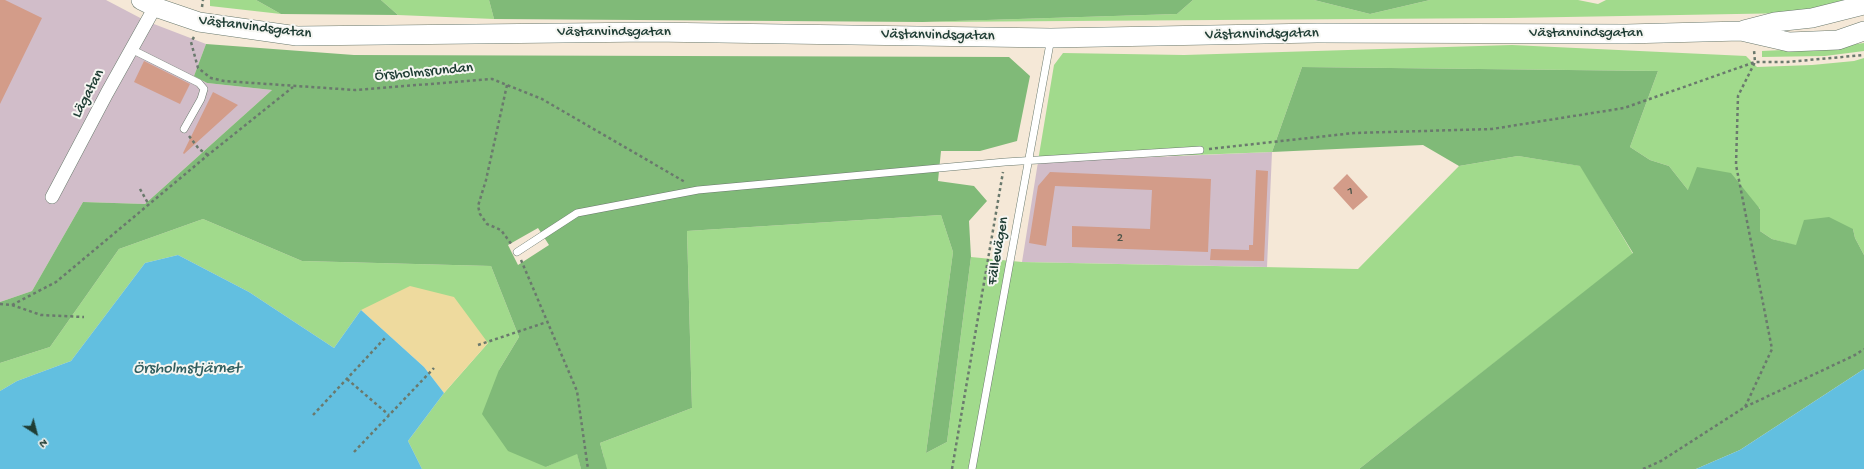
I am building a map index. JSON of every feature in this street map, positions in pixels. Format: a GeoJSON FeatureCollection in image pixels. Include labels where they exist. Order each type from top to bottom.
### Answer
{"type":"FeatureCollection","features":[{"type":"Feature","properties":{"kind":"street","name":"Västanvindsgatan"},"geometry":{"type":"LineString","coordinates":[[148,4],[199,22],[297,36],[652,32],[1051,38],[1317,34],[1626,34],[1741,31],[1775,22],[1812,18],[1864,5]]}},
{"type":"Feature","properties":{"kind":"street","name":"Lägatan"},"geometry":{"type":"LineString","coordinates":[[52,198],[131,49],[148,4]]}},
{"type":"Feature","properties":{"kind":"street","name":"Västanvindsgatan"},"geometry":{"type":"LineString","coordinates":[[1741,31],[1789,42],[1838,40],[1864,31]]}},
{"type":"Feature","properties":{"kind":"lane","name":"Fällevägen"},"geometry":{"type":"LineString","coordinates":[[972,469],[1051,38]]}},
{"type":"Feature","properties":{"kind":"lane"},"geometry":{"type":"LineString","coordinates":[[131,49],[200,82],[204,89],[201,99],[184,129]]}},
{"type":"Feature","properties":{"kind":"lane"},"geometry":{"type":"LineString","coordinates":[[517,252],[577,213],[698,190],[1005,162],[1200,150]]}},
{"type":"Feature","properties":{"kind":"path","name":"Örsholmsrundan"},"geometry":{"type":"LineString","coordinates":[[203,0],[199,22],[191,42],[198,68],[211,78],[224,81],[355,90],[492,79],[542,99],[698,190]]}},
{"type":"Feature","properties":{"kind":"path"},"geometry":{"type":"LineString","coordinates":[[1200,150],[1354,133],[1492,129],[1624,108],[1755,62],[1787,62],[1864,55]]}},
{"type":"Feature","properties":{"kind":"path"},"geometry":{"type":"LineString","coordinates":[[1745,407],[1772,349],[1736,165],[1738,96],[1755,62]]}},
{"type":"Feature","properties":{"kind":"path"},"geometry":{"type":"LineString","coordinates":[[507,85],[486,180],[478,206],[480,214],[487,224],[501,230],[517,252],[577,391],[588,469]]}},
{"type":"Feature","properties":{"kind":"path"},"geometry":{"type":"LineString","coordinates":[[12,305],[56,282],[293,86]]}},
{"type":"Feature","properties":{"kind":"path"},"geometry":{"type":"LineString","coordinates":[[184,129],[199,149],[208,155]]}},
{"type":"Feature","properties":{"kind":"path"},"geometry":{"type":"LineString","coordinates":[[952,469],[1005,162]]}},
{"type":"Feature","properties":{"kind":"path"},"geometry":{"type":"LineString","coordinates":[[140,189],[149,205]]}},
{"type":"Feature","properties":{"kind":"path"},"geometry":{"type":"LineString","coordinates":[[0,304],[12,305],[41,315],[84,317]]}},
{"type":"Feature","properties":{"kind":"path"},"geometry":{"type":"LineString","coordinates":[[478,345],[547,322]]}},
{"type":"Feature","properties":{"kind":"path"},"geometry":{"type":"LineString","coordinates":[[312,415],[385,338]]}},
{"type":"Feature","properties":{"kind":"path"},"geometry":{"type":"LineString","coordinates":[[1643,469],[1661,461],[1745,407],[1855,355],[1864,348]]}},
{"type":"Feature","properties":{"kind":"path"},"geometry":{"type":"LineString","coordinates":[[354,452],[434,368]]}},
{"type":"Feature","properties":{"kind":"path"},"geometry":{"type":"LineString","coordinates":[[347,379],[389,415]]}},
{"type":"Feature","properties":{"kind":"shaded area"},"geometry":{"type":"Polygon","coordinates":[[[0,0],[106,0],[146,21],[206,44],[194,76],[207,83],[272,90],[145,204],[83,202],[32,291],[0,302],[0,0]]]}},
{"type":"Feature","properties":{"kind":"shaded area"},"geometry":{"type":"Polygon","coordinates":[[[1272,152],[1267,267],[1022,262],[1038,162],[1272,152]]]}},
{"type":"Feature","properties":{"kind":"green space"},"geometry":{"type":"Polygon","coordinates":[[[210,0],[256,0],[281,14],[210,6],[210,0]]]}},
{"type":"Feature","properties":{"kind":"green space"},"geometry":{"type":"Polygon","coordinates":[[[256,0],[381,0],[398,15],[281,14],[256,0]]]}},
{"type":"Feature","properties":{"kind":"green space"},"geometry":{"type":"Polygon","coordinates":[[[381,0],[489,0],[494,19],[398,15],[381,0]]]}},
{"type":"Feature","properties":{"kind":"green space"},"geometry":{"type":"Polygon","coordinates":[[[489,0],[1193,0],[1177,14],[923,22],[494,19],[489,0]]]}},
{"type":"Feature","properties":{"kind":"green space"},"geometry":{"type":"Polygon","coordinates":[[[1193,0],[1314,0],[1370,14],[1430,0],[1578,0],[1598,4],[1606,0],[1856,0],[1793,13],[1509,18],[923,22],[1177,14],[1193,0]]]}},
{"type":"Feature","properties":{"kind":"green space"},"geometry":{"type":"Polygon","coordinates":[[[1314,0],[1430,0],[1370,14],[1314,0]]]}},
{"type":"Feature","properties":{"kind":"green space"},"geometry":{"type":"Polygon","coordinates":[[[1864,43],[1864,51],[1825,56],[1762,57],[1762,51],[1825,48],[1864,43]]]}},
{"type":"Feature","properties":{"kind":"green space"},"geometry":{"type":"Polygon","coordinates":[[[206,44],[354,55],[1009,57],[1030,76],[1017,141],[980,151],[941,151],[938,181],[974,186],[987,201],[969,221],[971,257],[947,442],[926,453],[953,252],[941,215],[687,231],[692,408],[600,443],[607,469],[581,469],[577,454],[546,467],[508,451],[482,414],[499,370],[519,337],[491,266],[302,261],[203,219],[119,249],[50,347],[0,363],[0,302],[32,291],[83,202],[145,204],[272,90],[207,83],[194,76],[206,44]],[[538,228],[508,245],[518,265],[549,245],[538,228]]]}},
{"type":"Feature","properties":{"kind":"green space"},"geometry":{"type":"Polygon","coordinates":[[[1512,45],[1746,56],[1757,67],[1812,65],[1854,61],[1864,58],[1864,255],[1855,238],[1853,229],[1797,246],[1772,239],[1760,231],[1760,208],[1688,190],[1669,166],[1650,160],[1630,147],[1658,71],[1302,67],[1272,152],[1038,161],[1054,65],[1063,53],[1184,55],[1512,45]]]}},
{"type":"Feature","properties":{"kind":"green space"},"geometry":{"type":"Polygon","coordinates":[[[1302,67],[1658,71],[1630,147],[1650,160],[1669,166],[1688,190],[1697,167],[1731,173],[1760,209],[1760,231],[1772,239],[1796,245],[1804,220],[1829,217],[1853,229],[1855,238],[1864,255],[1864,369],[1740,450],[1696,469],[1359,469],[1633,253],[1580,166],[1518,156],[1459,166],[1423,145],[1272,152],[1302,67]]]}},
{"type":"Feature","properties":{"kind":"green space"},"geometry":{"type":"Polygon","coordinates":[[[1518,156],[1581,166],[1633,254],[1359,469],[604,469],[604,458],[600,443],[692,408],[687,231],[941,215],[953,252],[926,453],[947,442],[971,257],[1022,262],[1358,269],[1459,166],[1518,156]]]}},
{"type":"Feature","properties":{"kind":"green space"},"geometry":{"type":"Polygon","coordinates":[[[203,219],[302,261],[491,266],[519,337],[499,370],[546,467],[577,453],[581,469],[422,469],[408,441],[444,393],[488,343],[361,310],[334,348],[249,292],[178,255],[145,263],[71,361],[17,381],[0,391],[0,363],[50,347],[119,249],[203,219]]]}},
{"type":"Feature","properties":{"kind":"sand"},"geometry":{"type":"Polygon","coordinates":[[[410,286],[454,297],[488,343],[444,393],[424,367],[361,310],[410,286]]]}},
{"type":"Feature","properties":{"kind":"water","name":"Örsholmstjärnet"},"geometry":{"type":"Polygon","coordinates":[[[178,255],[249,292],[334,348],[361,310],[424,367],[444,393],[408,441],[422,469],[0,469],[0,391],[17,381],[71,361],[145,263],[178,255]]]}},
{"type":"Feature","properties":{"kind":"water"},"geometry":{"type":"Polygon","coordinates":[[[1864,369],[1864,469],[1696,469],[1740,450],[1864,369]]]}},
{"type":"Feature","properties":{"kind":"building"},"geometry":{"type":"Polygon","coordinates":[[[0,0],[5,0],[42,18],[0,104],[0,0]]]}},
{"type":"Feature","properties":{"kind":"building"},"geometry":{"type":"Polygon","coordinates":[[[144,61],[190,84],[180,104],[134,82],[144,61]]]}},
{"type":"Feature","properties":{"kind":"building"},"geometry":{"type":"Polygon","coordinates":[[[213,92],[238,105],[184,154],[183,153],[213,92]]]}},
{"type":"Feature","properties":{"kind":"building"},"geometry":{"type":"Polygon","coordinates":[[[1256,170],[1268,171],[1264,261],[1210,260],[1211,249],[1249,250],[1249,245],[1253,245],[1256,170]]]}},
{"type":"Feature","properties":{"kind":"building"},"geometry":{"type":"Polygon","coordinates":[[[1050,172],[1211,179],[1208,252],[1072,247],[1072,226],[1150,229],[1152,190],[1055,186],[1046,246],[1029,243],[1038,186],[1050,172]]]}},
{"type":"Feature","properties":{"kind":"building"},"geometry":{"type":"Polygon","coordinates":[[[1347,174],[1368,197],[1353,210],[1333,188],[1347,174]]]}}]}
